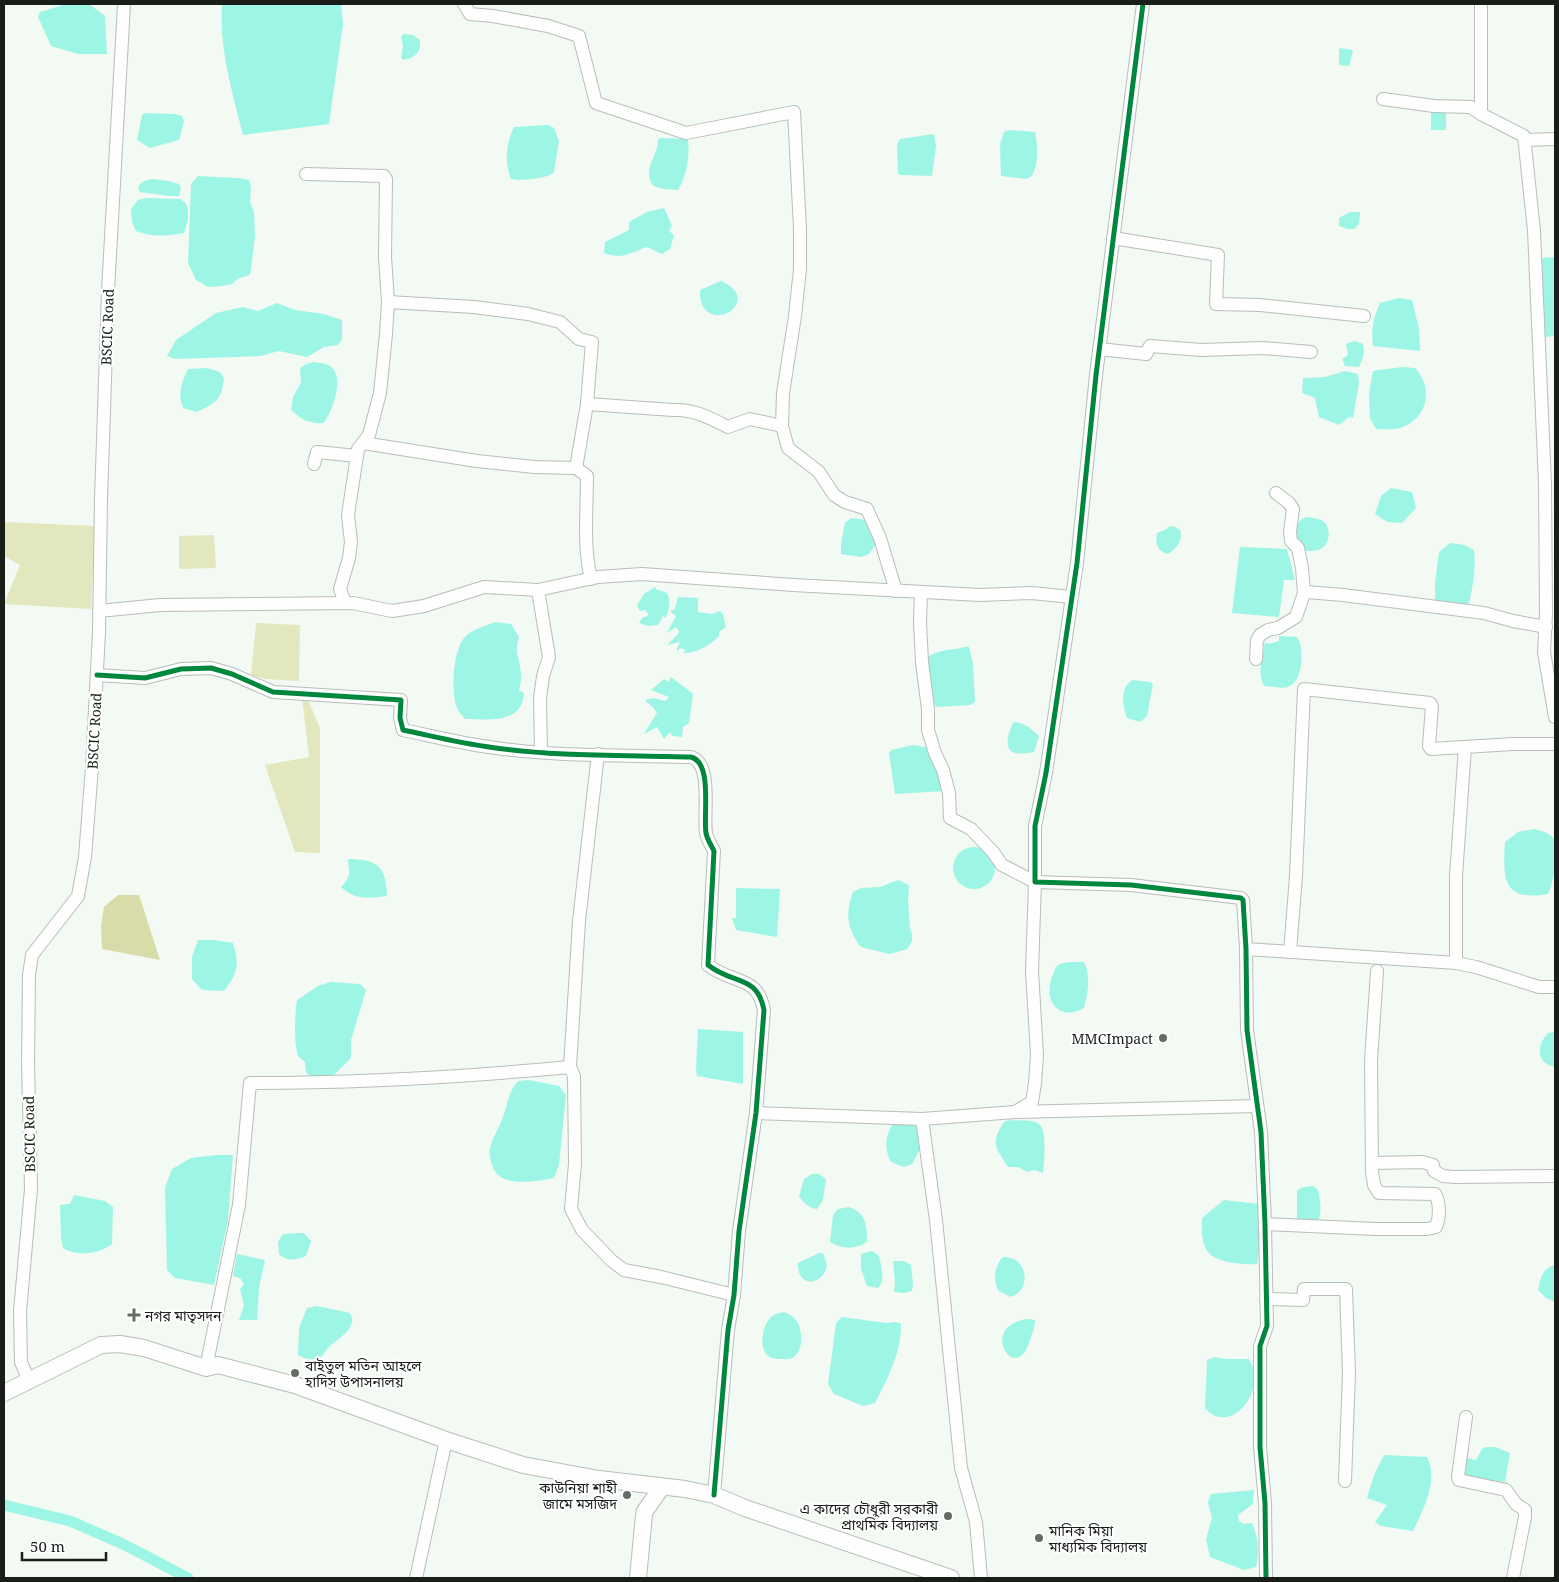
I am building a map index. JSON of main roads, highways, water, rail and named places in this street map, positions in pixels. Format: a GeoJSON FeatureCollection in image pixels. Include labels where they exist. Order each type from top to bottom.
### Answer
{"type":"FeatureCollection","features":[{"type":"Feature","properties":{"kind":"water"},"geometry":{"type":"Polygon","coordinates":[[[66,4],[89,4],[105,16],[107,54],[78,54],[51,46],[38,17],[40,12],[66,4]]]}},
{"type":"Feature","properties":{"kind":"water"},"geometry":{"type":"Polygon","coordinates":[[[222,4],[341,4],[343,24],[329,124],[243,135],[224,54],[222,4]]]}},
{"type":"Feature","properties":{"kind":"water"},"geometry":{"type":"Polygon","coordinates":[[[403,34],[413,35],[420,40],[420,45],[416,54],[411,58],[403,60],[401,57],[403,46],[401,37],[403,34]]]}},
{"type":"Feature","properties":{"kind":"water"},"geometry":{"type":"Polygon","coordinates":[[[1339,48],[1353,50],[1349,66],[1339,65],[1339,48]]]}},
{"type":"Feature","properties":{"kind":"water"},"geometry":{"type":"Polygon","coordinates":[[[1431,110],[1446,110],[1446,130],[1431,130],[1431,110]]]}},
{"type":"Feature","properties":{"kind":"water"},"geometry":{"type":"Polygon","coordinates":[[[145,113],[182,116],[184,121],[179,140],[150,148],[137,140],[142,115],[145,113]]]}},
{"type":"Feature","properties":{"kind":"water"},"geometry":{"type":"Polygon","coordinates":[[[548,125],[554,128],[559,141],[554,172],[540,178],[527,180],[511,179],[507,166],[507,153],[514,127],[548,125]]]}},
{"type":"Feature","properties":{"kind":"water"},"geometry":{"type":"Polygon","coordinates":[[[1009,130],[1035,132],[1037,160],[1032,176],[1026,179],[1001,176],[1000,144],[1004,132],[1009,130]]]}},
{"type":"Feature","properties":{"kind":"water"},"geometry":{"type":"Polygon","coordinates":[[[934,134],[936,146],[932,176],[900,175],[898,173],[897,144],[900,139],[934,134]]]}},
{"type":"Feature","properties":{"kind":"water"},"geometry":{"type":"Polygon","coordinates":[[[658,139],[688,139],[687,165],[684,178],[678,190],[653,186],[650,179],[650,167],[656,152],[658,139]]]}},
{"type":"Feature","properties":{"kind":"water"},"geometry":{"type":"Polygon","coordinates":[[[198,176],[249,180],[251,188],[250,202],[254,212],[255,237],[250,275],[239,278],[232,284],[208,287],[196,280],[188,263],[191,184],[198,176]]]}},
{"type":"Feature","properties":{"kind":"water"},"geometry":{"type":"Polygon","coordinates":[[[153,179],[179,184],[181,188],[179,196],[140,192],[138,188],[140,184],[153,179]]]}},
{"type":"Feature","properties":{"kind":"water"},"geometry":{"type":"Polygon","coordinates":[[[146,198],[180,199],[185,202],[188,209],[188,220],[184,233],[160,235],[136,231],[132,222],[131,209],[138,200],[146,198]]]}},
{"type":"Feature","properties":{"kind":"water"},"geometry":{"type":"Polygon","coordinates":[[[664,208],[672,226],[669,231],[674,235],[670,249],[662,254],[647,247],[621,256],[604,253],[605,242],[629,230],[629,222],[647,212],[664,208]]]}},
{"type":"Feature","properties":{"kind":"water"},"geometry":{"type":"Polygon","coordinates":[[[1350,212],[1360,212],[1359,224],[1354,229],[1339,226],[1339,218],[1350,212]]]}},
{"type":"Feature","properties":{"kind":"water"},"geometry":{"type":"Polygon","coordinates":[[[1555,257],[1555,336],[1545,337],[1541,258],[1555,257]]]}},
{"type":"Feature","properties":{"kind":"water"},"geometry":{"type":"Polygon","coordinates":[[[721,281],[734,290],[738,298],[735,307],[728,312],[718,315],[709,313],[702,305],[700,290],[721,281]]]}},
{"type":"Feature","properties":{"kind":"water"},"geometry":{"type":"Polygon","coordinates":[[[1399,298],[1412,300],[1419,329],[1420,351],[1373,346],[1373,324],[1380,303],[1399,298]]]}},
{"type":"Feature","properties":{"kind":"water"},"geometry":{"type":"Polygon","coordinates":[[[277,303],[295,310],[324,314],[342,320],[342,339],[338,345],[324,347],[307,357],[279,351],[260,356],[175,359],[167,356],[176,340],[216,313],[243,307],[258,311],[277,303]]]}},
{"type":"Feature","properties":{"kind":"water"},"geometry":{"type":"Polygon","coordinates":[[[1355,341],[1363,344],[1364,353],[1362,361],[1359,367],[1345,366],[1342,359],[1348,355],[1346,344],[1355,341]]]}},
{"type":"Feature","properties":{"kind":"water"},"geometry":{"type":"Polygon","coordinates":[[[314,362],[330,366],[335,371],[337,378],[334,403],[324,423],[306,421],[291,410],[293,397],[301,383],[300,368],[314,362]]]}},
{"type":"Feature","properties":{"kind":"water"},"geometry":{"type":"Polygon","coordinates":[[[1402,367],[1415,368],[1421,376],[1426,393],[1422,410],[1417,418],[1400,428],[1376,429],[1370,418],[1369,393],[1373,371],[1402,367]]]}},
{"type":"Feature","properties":{"kind":"water"},"geometry":{"type":"Polygon","coordinates":[[[207,368],[220,372],[224,378],[220,396],[209,406],[197,412],[183,408],[180,393],[188,369],[207,368]]]}},
{"type":"Feature","properties":{"kind":"water"},"geometry":{"type":"Polygon","coordinates":[[[1345,371],[1358,374],[1359,383],[1353,418],[1349,417],[1339,425],[1319,417],[1315,398],[1302,393],[1303,378],[1325,377],[1345,371]]]}},
{"type":"Feature","properties":{"kind":"water"},"geometry":{"type":"Polygon","coordinates":[[[1391,488],[1412,492],[1416,508],[1402,523],[1387,522],[1375,514],[1381,496],[1391,488]]]}},
{"type":"Feature","properties":{"kind":"water"},"geometry":{"type":"Polygon","coordinates":[[[1306,517],[1321,520],[1327,526],[1329,534],[1327,542],[1325,546],[1318,550],[1306,551],[1297,538],[1296,528],[1301,520],[1306,517]]]}},
{"type":"Feature","properties":{"kind":"water"},"geometry":{"type":"Polygon","coordinates":[[[851,518],[868,520],[876,544],[869,554],[861,557],[841,554],[845,523],[851,518]]]}},
{"type":"Feature","properties":{"kind":"water"},"geometry":{"type":"Polygon","coordinates":[[[1173,526],[1180,530],[1181,537],[1174,550],[1168,554],[1159,549],[1156,540],[1157,533],[1173,526]]]}},
{"type":"Feature","properties":{"kind":"water"},"geometry":{"type":"Polygon","coordinates":[[[1450,543],[1464,545],[1474,550],[1474,578],[1468,606],[1443,606],[1435,600],[1439,552],[1450,543]]]}},
{"type":"Feature","properties":{"kind":"water"},"geometry":{"type":"Polygon","coordinates":[[[1240,547],[1287,549],[1295,580],[1284,580],[1279,617],[1232,613],[1240,547]]]}},
{"type":"Feature","properties":{"kind":"water"},"geometry":{"type":"Polygon","coordinates":[[[655,587],[668,596],[669,609],[666,618],[663,616],[658,625],[649,626],[639,623],[642,618],[649,615],[645,610],[640,611],[637,605],[644,594],[655,587]]]}},
{"type":"Feature","properties":{"kind":"water"},"geometry":{"type":"Polygon","coordinates":[[[678,597],[698,598],[698,612],[712,614],[720,611],[723,614],[726,627],[719,632],[719,636],[707,646],[693,652],[683,653],[686,650],[681,648],[677,651],[680,642],[667,645],[679,631],[676,627],[667,633],[676,616],[670,611],[675,609],[678,597]]]}},
{"type":"Feature","properties":{"kind":"water"},"geometry":{"type":"Polygon","coordinates":[[[495,622],[511,624],[519,637],[517,652],[521,678],[519,690],[524,693],[522,703],[517,711],[502,718],[465,719],[458,710],[454,694],[453,684],[457,653],[460,644],[467,635],[474,630],[495,622]]]}},
{"type":"Feature","properties":{"kind":"water"},"geometry":{"type":"Polygon","coordinates":[[[1279,636],[1297,637],[1300,642],[1302,656],[1300,672],[1293,684],[1288,687],[1264,686],[1260,670],[1265,642],[1269,644],[1279,641],[1279,636]]]}},
{"type":"Feature","properties":{"kind":"water"},"geometry":{"type":"Polygon","coordinates":[[[969,647],[973,663],[975,702],[970,705],[937,707],[929,690],[928,657],[940,651],[969,647]]]}},
{"type":"Feature","properties":{"kind":"water"},"geometry":{"type":"Polygon","coordinates":[[[671,677],[693,694],[689,723],[683,727],[682,737],[672,736],[670,732],[664,739],[657,727],[644,734],[657,713],[645,700],[654,698],[665,701],[669,697],[651,690],[664,679],[669,682],[671,677]]]}},
{"type":"Feature","properties":{"kind":"water"},"geometry":{"type":"Polygon","coordinates":[[[1133,680],[1153,684],[1147,716],[1140,722],[1127,718],[1124,708],[1124,692],[1133,680]]]}},
{"type":"Feature","properties":{"kind":"water"},"geometry":{"type":"Polygon","coordinates":[[[1014,722],[1025,725],[1039,736],[1034,752],[1018,753],[1013,752],[1008,747],[1010,729],[1014,722]]]}},
{"type":"Feature","properties":{"kind":"water"},"geometry":{"type":"Polygon","coordinates":[[[912,745],[932,748],[944,791],[895,794],[889,753],[891,750],[912,745]]]}},
{"type":"Feature","properties":{"kind":"water"},"geometry":{"type":"Polygon","coordinates":[[[1534,829],[1546,833],[1553,838],[1555,841],[1555,855],[1554,874],[1548,894],[1533,896],[1514,891],[1508,884],[1504,866],[1504,855],[1505,842],[1518,832],[1534,829]]]}},
{"type":"Feature","properties":{"kind":"water"},"geometry":{"type":"Polygon","coordinates":[[[974,847],[989,853],[995,868],[989,883],[974,889],[959,883],[953,868],[959,853],[974,847]]]}},
{"type":"Feature","properties":{"kind":"water"},"geometry":{"type":"Polygon","coordinates":[[[348,859],[367,861],[378,867],[385,878],[387,896],[357,897],[341,887],[348,877],[348,859]]]}},
{"type":"Feature","properties":{"kind":"water"},"geometry":{"type":"Polygon","coordinates":[[[898,880],[909,885],[908,901],[912,941],[907,949],[890,954],[861,947],[853,934],[849,921],[848,914],[853,892],[861,888],[880,887],[898,880]]]}},
{"type":"Feature","properties":{"kind":"water"},"geometry":{"type":"Polygon","coordinates":[[[736,888],[780,889],[777,937],[736,930],[732,918],[736,918],[736,888]]]}},
{"type":"Feature","properties":{"kind":"water"},"geometry":{"type":"Polygon","coordinates":[[[198,940],[233,943],[237,964],[232,979],[224,991],[202,990],[192,979],[192,957],[198,940]]]}},
{"type":"Feature","properties":{"kind":"water"},"geometry":{"type":"Polygon","coordinates":[[[1084,962],[1088,973],[1088,991],[1084,1008],[1075,1012],[1061,1011],[1055,1007],[1050,994],[1050,986],[1055,969],[1062,963],[1084,962]]]}},
{"type":"Feature","properties":{"kind":"water"},"geometry":{"type":"Polygon","coordinates":[[[331,982],[360,984],[366,990],[351,1040],[351,1058],[333,1076],[310,1077],[306,1072],[305,1062],[299,1057],[297,1052],[295,1020],[297,1000],[318,986],[331,982]]]}},
{"type":"Feature","properties":{"kind":"water"},"geometry":{"type":"Polygon","coordinates":[[[698,1029],[743,1032],[743,1084],[697,1076],[698,1029]]]}},
{"type":"Feature","properties":{"kind":"water"},"geometry":{"type":"Polygon","coordinates":[[[1555,1032],[1555,1067],[1544,1062],[1541,1058],[1540,1048],[1548,1033],[1555,1032]]]}},
{"type":"Feature","properties":{"kind":"water"},"geometry":{"type":"Polygon","coordinates":[[[529,1080],[559,1086],[566,1095],[559,1165],[554,1178],[516,1182],[507,1180],[494,1170],[490,1158],[490,1150],[512,1090],[518,1081],[529,1080]]]}},
{"type":"Feature","properties":{"kind":"water"},"geometry":{"type":"Polygon","coordinates":[[[905,1121],[917,1127],[920,1149],[912,1164],[904,1167],[891,1162],[887,1153],[886,1143],[888,1133],[893,1124],[905,1121]]]}},
{"type":"Feature","properties":{"kind":"water"},"geometry":{"type":"Polygon","coordinates":[[[1005,1121],[1034,1122],[1040,1125],[1044,1134],[1043,1173],[1034,1170],[1027,1172],[1018,1167],[1008,1167],[997,1149],[996,1140],[1000,1128],[1005,1121]]]}},
{"type":"Feature","properties":{"kind":"water"},"geometry":{"type":"Polygon","coordinates":[[[233,1155],[228,1220],[214,1285],[175,1278],[167,1270],[165,1188],[172,1169],[191,1158],[233,1155]]]}},
{"type":"Feature","properties":{"kind":"water"},"geometry":{"type":"Polygon","coordinates":[[[812,1174],[819,1174],[826,1179],[823,1200],[817,1209],[806,1205],[799,1196],[804,1179],[812,1174]]]}},
{"type":"Feature","properties":{"kind":"water"},"geometry":{"type":"Polygon","coordinates":[[[1313,1186],[1318,1190],[1320,1198],[1319,1219],[1317,1223],[1297,1222],[1297,1191],[1302,1187],[1313,1186]]]}},
{"type":"Feature","properties":{"kind":"water"},"geometry":{"type":"Polygon","coordinates":[[[74,1195],[105,1201],[113,1207],[112,1244],[101,1250],[88,1253],[75,1253],[63,1248],[60,1205],[70,1204],[74,1195]]]}},
{"type":"Feature","properties":{"kind":"water"},"geometry":{"type":"Polygon","coordinates":[[[1224,1200],[1259,1204],[1257,1264],[1222,1260],[1210,1254],[1206,1249],[1203,1238],[1202,1218],[1224,1200]]]}},
{"type":"Feature","properties":{"kind":"water"},"geometry":{"type":"Polygon","coordinates":[[[849,1207],[862,1216],[867,1231],[867,1242],[848,1248],[830,1242],[833,1215],[838,1209],[849,1207]]]}},
{"type":"Feature","properties":{"kind":"water"},"geometry":{"type":"Polygon","coordinates":[[[304,1233],[311,1241],[306,1256],[292,1260],[279,1254],[278,1242],[283,1234],[304,1233]]]}},
{"type":"Feature","properties":{"kind":"water"},"geometry":{"type":"Polygon","coordinates":[[[872,1251],[879,1256],[882,1268],[882,1281],[878,1288],[867,1286],[861,1269],[861,1254],[872,1251]]]}},
{"type":"Feature","properties":{"kind":"water"},"geometry":{"type":"Polygon","coordinates":[[[823,1253],[827,1267],[823,1275],[814,1281],[805,1280],[801,1276],[798,1263],[823,1253]]]}},
{"type":"Feature","properties":{"kind":"water"},"geometry":{"type":"Polygon","coordinates":[[[237,1254],[265,1260],[259,1288],[257,1320],[239,1320],[244,1306],[240,1289],[244,1284],[240,1278],[233,1276],[237,1254]]]}},
{"type":"Feature","properties":{"kind":"water"},"geometry":{"type":"Polygon","coordinates":[[[1003,1257],[1016,1261],[1022,1267],[1025,1277],[1019,1292],[1010,1297],[999,1291],[995,1278],[996,1269],[1003,1257]]]}},
{"type":"Feature","properties":{"kind":"water"},"geometry":{"type":"Polygon","coordinates":[[[893,1261],[904,1261],[911,1265],[912,1291],[904,1293],[894,1292],[893,1261]]]}},
{"type":"Feature","properties":{"kind":"water"},"geometry":{"type":"Polygon","coordinates":[[[1555,1265],[1555,1302],[1546,1298],[1538,1290],[1541,1277],[1545,1271],[1555,1265]]]}},
{"type":"Feature","properties":{"kind":"water"},"geometry":{"type":"Polygon","coordinates":[[[317,1306],[350,1313],[352,1324],[346,1333],[328,1348],[321,1357],[314,1360],[298,1355],[299,1328],[307,1308],[317,1306]]]}},
{"type":"Feature","properties":{"kind":"water"},"geometry":{"type":"Polygon","coordinates":[[[784,1312],[792,1316],[799,1325],[801,1334],[800,1347],[795,1356],[791,1358],[773,1358],[764,1351],[763,1333],[770,1318],[784,1312]]]}},
{"type":"Feature","properties":{"kind":"water"},"geometry":{"type":"Polygon","coordinates":[[[842,1317],[901,1324],[896,1355],[875,1403],[863,1406],[834,1394],[828,1384],[836,1323],[842,1317]]]}},
{"type":"Feature","properties":{"kind":"water"},"geometry":{"type":"Polygon","coordinates":[[[1028,1319],[1035,1320],[1034,1329],[1023,1354],[1016,1358],[1009,1355],[1004,1349],[1002,1340],[1005,1331],[1013,1323],[1028,1319]]]}},
{"type":"Feature","properties":{"kind":"water"},"geometry":{"type":"Polygon","coordinates":[[[1215,1357],[1249,1359],[1254,1370],[1254,1387],[1246,1404],[1232,1415],[1224,1417],[1215,1416],[1205,1408],[1207,1360],[1215,1357]]]}},
{"type":"Feature","properties":{"kind":"water"},"geometry":{"type":"Polygon","coordinates":[[[1495,1447],[1510,1453],[1505,1482],[1459,1476],[1463,1457],[1476,1460],[1482,1449],[1495,1447]]]}},
{"type":"Feature","properties":{"kind":"water"},"geometry":{"type":"Polygon","coordinates":[[[1384,1455],[1427,1457],[1430,1466],[1430,1486],[1425,1505],[1413,1531],[1381,1526],[1375,1522],[1387,1505],[1367,1498],[1374,1475],[1384,1455]]]}},
{"type":"Feature","properties":{"kind":"water"},"geometry":{"type":"Polygon","coordinates":[[[1254,1490],[1253,1504],[1238,1515],[1239,1521],[1244,1524],[1252,1523],[1258,1545],[1256,1567],[1244,1570],[1210,1557],[1206,1539],[1212,1518],[1208,1502],[1211,1494],[1254,1490]]]}},
{"type":"Feature","properties":{"kind":"waterway"},"geometry":{"type":"LineString","coordinates":[[4,1505],[70,1521],[125,1545],[188,1578]]}},
{"type":"Feature","properties":{"kind":"place","name":"MMCImpact"},"geometry":{"type":"Point","coordinates":[1163,1038]}},
{"type":"Feature","properties":{"kind":"place","name":"নগর মাতৃসদন"},"geometry":{"type":"Point","coordinates":[134,1315]}},
{"type":"Feature","properties":{"kind":"place","name":"বাইতুল মতিন আহলে হাদিস উপাসনালয়"},"geometry":{"type":"Point","coordinates":[295,1373]}},
{"type":"Feature","properties":{"kind":"place","name":"কাউনিয়া শাহী জামে মসজিদ"},"geometry":{"type":"Point","coordinates":[627,1495]}},
{"type":"Feature","properties":{"kind":"place","name":"এ কাদের চৌধুরী সরকারী প্রাথমিক বিদ্যালয়"},"geometry":{"type":"Point","coordinates":[948,1516]}},
{"type":"Feature","properties":{"kind":"place","name":"মানিক মিয়া মাধ্যমিক বিদ্যালয়"},"geometry":{"type":"Point","coordinates":[1039,1538]}}]}
